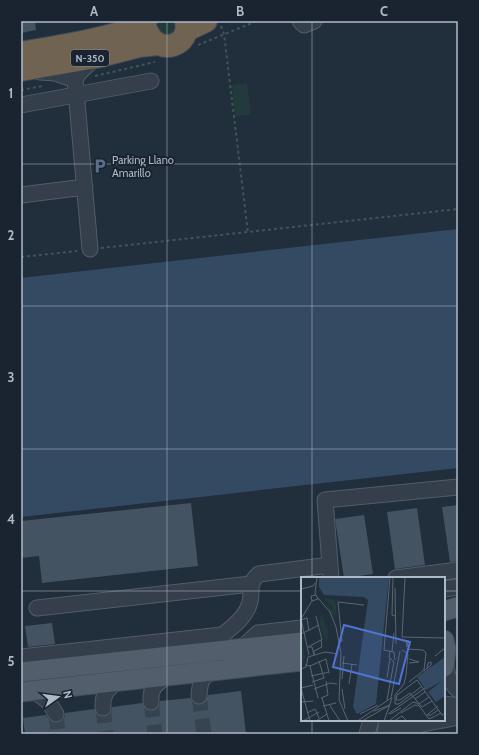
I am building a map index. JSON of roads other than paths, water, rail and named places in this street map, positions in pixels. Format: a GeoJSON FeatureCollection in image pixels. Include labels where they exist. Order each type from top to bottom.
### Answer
{"type":"FeatureCollection","features":[{"type":"Feature","properties":{"kind":"highway","name":"N-350"},"geometry":{"type":"LineString","coordinates":[[147,21],[148,33],[158,44]]}},
{"type":"Feature","properties":{"kind":"highway","name":"N-350"},"geometry":{"type":"LineString","coordinates":[[21,52],[128,31],[147,21]]}},
{"type":"Feature","properties":{"kind":"highway","name":"N-350"},"geometry":{"type":"LineString","coordinates":[[21,70],[96,57],[139,46],[158,44],[168,46],[173,45],[182,40],[186,26],[213,22]]}},
{"type":"Feature","properties":{"kind":"main road"},"geometry":{"type":"LineString","coordinates":[[445,611],[458,607]]}},
{"type":"Feature","properties":{"kind":"main road"},"geometry":{"type":"LineString","coordinates":[[445,655],[450,641],[458,633]]}},
{"type":"Feature","properties":{"kind":"main road"},"geometry":{"type":"LineString","coordinates":[[21,672],[301,642]]}},
{"type":"Feature","properties":{"kind":"main road"},"geometry":{"type":"LineString","coordinates":[[27,692],[301,661]]}},
{"type":"Feature","properties":{"kind":"street"},"geometry":{"type":"LineString","coordinates":[[300,21],[304,25],[314,21]]}},
{"type":"Feature","properties":{"kind":"street"},"geometry":{"type":"LineString","coordinates":[[90,249],[76,88],[79,74],[96,57]]}},
{"type":"Feature","properties":{"kind":"street"},"geometry":{"type":"LineString","coordinates":[[21,70],[55,73],[76,88]]}},
{"type":"Feature","properties":{"kind":"street"},"geometry":{"type":"LineString","coordinates":[[21,105],[76,88],[152,80]]}},
{"type":"Feature","properties":{"kind":"street"},"geometry":{"type":"LineString","coordinates":[[21,195],[85,187]]}},
{"type":"Feature","properties":{"kind":"street"},"geometry":{"type":"LineString","coordinates":[[21,657],[222,635],[245,613],[250,604],[251,589],[255,577],[259,574],[331,572],[325,500],[458,487]]}},
{"type":"Feature","properties":{"kind":"street"},"geometry":{"type":"LineString","coordinates":[[404,577],[458,570]]}},
{"type":"Feature","properties":{"kind":"street"},"geometry":{"type":"LineString","coordinates":[[445,588],[458,587]]}},
{"type":"Feature","properties":{"kind":"street"},"geometry":{"type":"LineString","coordinates":[[37,608],[166,594],[251,589]]}},
{"type":"Feature","properties":{"kind":"street"},"geometry":{"type":"LineString","coordinates":[[242,648],[258,633],[301,628]]}},
{"type":"Feature","properties":{"kind":"street"},"geometry":{"type":"LineString","coordinates":[[445,655],[449,678],[458,690]]}},
{"type":"Feature","properties":{"kind":"street"},"geometry":{"type":"LineString","coordinates":[[199,696],[202,679],[213,671]]}},
{"type":"Feature","properties":{"kind":"street"},"geometry":{"type":"LineString","coordinates":[[151,702],[151,690],[156,683],[168,676]]}},
{"type":"Feature","properties":{"kind":"street"},"geometry":{"type":"LineString","coordinates":[[103,708],[102,699],[108,689],[117,682]]}},
{"type":"Feature","properties":{"kind":"street"},"geometry":{"type":"LineString","coordinates":[[27,692],[44,697],[50,703],[56,714],[55,699],[57,695],[66,687]]}},
{"type":"Feature","properties":{"kind":"street"},"geometry":{"type":"LineString","coordinates":[[445,704],[458,706]]}},
{"type":"Feature","properties":{"kind":"street"},"geometry":{"type":"LineString","coordinates":[[445,720],[458,717]]}},
{"type":"Feature","properties":{"kind":"street"},"geometry":{"type":"LineString","coordinates":[[367,734],[371,721]]}},
{"type":"Feature","properties":{"kind":"street"},"geometry":{"type":"LineString","coordinates":[[376,734],[379,721]]}},
{"type":"Feature","properties":{"kind":"street"},"geometry":{"type":"LineString","coordinates":[[392,727],[414,731],[417,725],[439,721]]}},
{"type":"Feature","properties":{"kind":"water"},"geometry":{"type":"Polygon","coordinates":[[[458,229],[458,468],[21,517],[21,278],[458,229]]]}},
{"type":"Feature","properties":{"kind":"tunnel"},"geometry":{"type":"LineString","coordinates":[[199,696],[204,734]]}},
{"type":"Feature","properties":{"kind":"tunnel"},"geometry":{"type":"LineString","coordinates":[[151,702],[155,734]]}},
{"type":"Feature","properties":{"kind":"tunnel"},"geometry":{"type":"LineString","coordinates":[[103,708],[106,734]]}},
{"type":"Feature","properties":{"kind":"tunnel"},"geometry":{"type":"LineString","coordinates":[[56,714],[58,734]]}},
{"type":"Feature","properties":{"kind":"place","name":"Parking Llano Amarillo"},"geometry":{"type":"Point","coordinates":[100,166]}}]}
